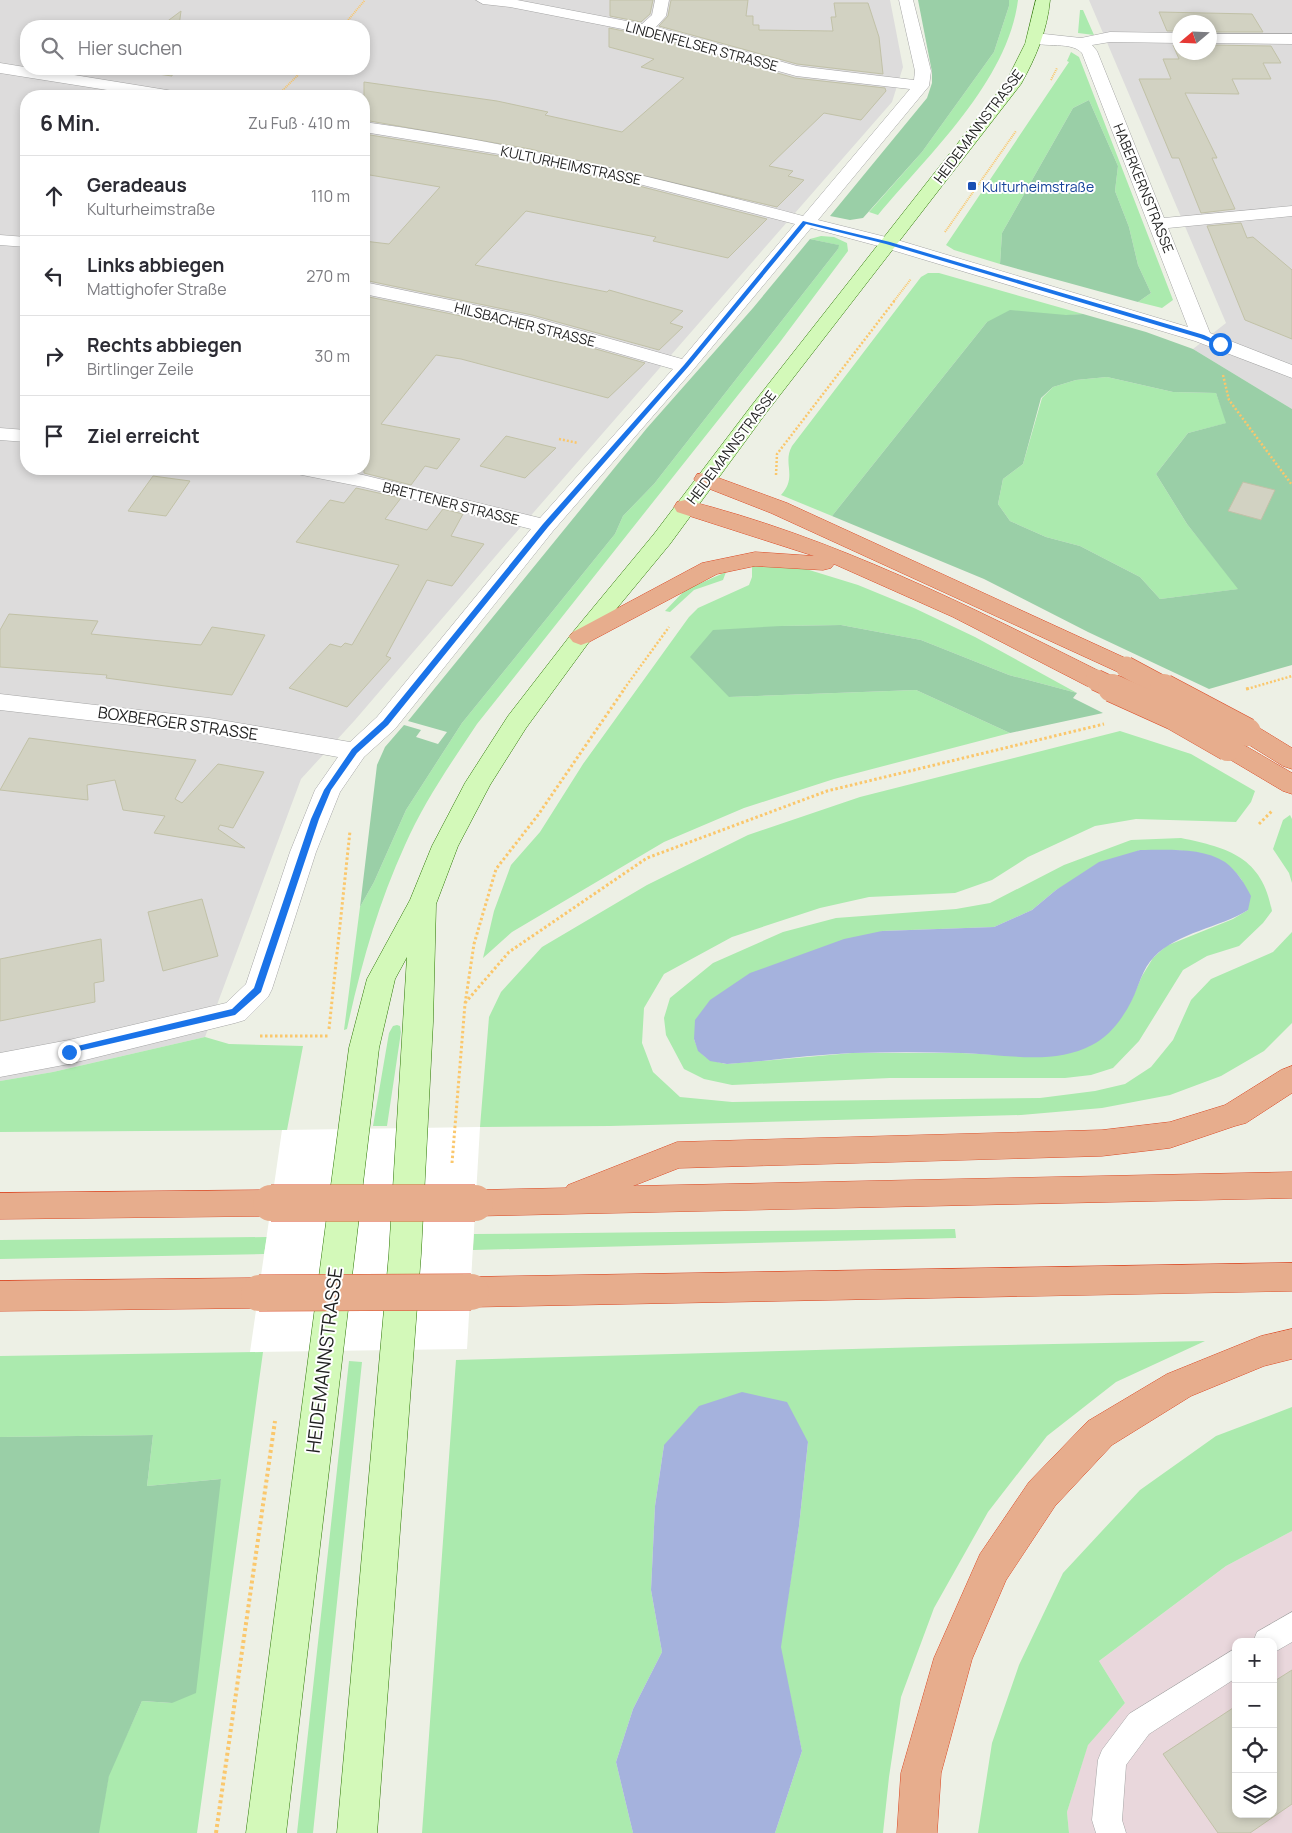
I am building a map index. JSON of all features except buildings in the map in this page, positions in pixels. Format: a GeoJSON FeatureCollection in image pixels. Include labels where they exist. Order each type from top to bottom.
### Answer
{"type":"FeatureCollection","features":[{"type":"Feature","properties":{"kind":"highway"},"geometry":{"type":"LineString","coordinates":[[706,479],[779,508],[1126,667],[1238,739],[1292,785]]}},
{"type":"Feature","properties":{"kind":"highway"},"geometry":{"type":"LineString","coordinates":[[685,507],[821,550],[869,570],[956,608],[1096,680],[1174,716],[1292,760]]}},
{"type":"Feature","properties":{"kind":"highway"},"geometry":{"type":"LineString","coordinates":[[581,637],[699,571],[734,561],[755,559],[805,561],[869,570]]}},
{"type":"Feature","properties":{"kind":"highway"},"geometry":{"type":"LineString","coordinates":[[561,1202],[677,1156],[1102,1142],[1170,1135],[1235,1114],[1292,1078]]}},
{"type":"Feature","properties":{"kind":"highway"},"geometry":{"type":"LineString","coordinates":[[0,1206],[561,1202],[1292,1185]]}},
{"type":"Feature","properties":{"kind":"highway"},"geometry":{"type":"LineString","coordinates":[[0,1296],[471,1292],[1292,1277]]}},
{"type":"Feature","properties":{"kind":"highway"},"geometry":{"type":"LineString","coordinates":[[917,1833],[922,1773],[953,1658],[993,1567],[1042,1494],[1100,1433],[1178,1385],[1260,1351],[1292,1344]]}},
{"type":"Feature","properties":{"kind":"main road","name":"HEIDEMANNSTRASSE"},"geometry":{"type":"LineString","coordinates":[[266,1833],[364,1048],[381,978],[424,900],[445,846],[478,783],[517,722],[581,637],[662,539],[888,243],[1013,84],[1027,61],[1035,38],[1043,0]]}},
{"type":"Feature","properties":{"kind":"main road","name":"HEIDEMANNSTRASSE"},"geometry":{"type":"LineString","coordinates":[[356,1833],[397,1355],[420,1017],[424,900]]}},
{"type":"Feature","properties":{"kind":"street","name":"LINDENFELSER STRASSE"},"geometry":{"type":"LineString","coordinates":[[483,0],[510,3],[645,29],[796,71],[921,86]]}},
{"type":"Feature","properties":{"kind":"street"},"geometry":{"type":"LineString","coordinates":[[645,29],[660,16],[662,0]]}},
{"type":"Feature","properties":{"kind":"street"},"geometry":{"type":"LineString","coordinates":[[0,1066],[88,1048],[235,1012],[258,989],[315,819],[328,790],[354,751],[386,723],[545,526],[686,366],[921,86],[922,72],[906,0]]}},
{"type":"Feature","properties":{"kind":"street"},"geometry":{"type":"LineString","coordinates":[[1035,38],[1082,43],[1110,37],[1172,38]]}},
{"type":"Feature","properties":{"kind":"street"},"geometry":{"type":"LineString","coordinates":[[1217,38],[1292,40]]}},
{"type":"Feature","properties":{"kind":"street","name":"HABERKERNSTRASSE"},"geometry":{"type":"LineString","coordinates":[[1082,43],[1089,51],[1158,224],[1211,340]]}},
{"type":"Feature","properties":{"kind":"street"},"geometry":{"type":"LineString","coordinates":[[0,68],[20,71]]}},
{"type":"Feature","properties":{"kind":"street"},"geometry":{"type":"LineString","coordinates":[[43,75],[136,90]]}},
{"type":"Feature","properties":{"kind":"street","name":"KULTURHEIMSTRASSE"},"geometry":{"type":"LineString","coordinates":[[370,128],[524,154],[640,179],[888,243],[1211,340],[1292,372]]}},
{"type":"Feature","properties":{"kind":"street"},"geometry":{"type":"LineString","coordinates":[[1158,224],[1292,211]]}},
{"type":"Feature","properties":{"kind":"street"},"geometry":{"type":"LineString","coordinates":[[0,240],[20,242]]}},
{"type":"Feature","properties":{"kind":"street","name":"HILSBACHER STRASSE"},"geometry":{"type":"LineString","coordinates":[[370,289],[532,323],[686,366]]}},
{"type":"Feature","properties":{"kind":"street"},"geometry":{"type":"LineString","coordinates":[[0,434],[20,436]]}},
{"type":"Feature","properties":{"kind":"street","name":"BRETTENER STRASSE"},"geometry":{"type":"LineString","coordinates":[[331,475],[363,481],[545,526]]}},
{"type":"Feature","properties":{"kind":"street","name":"BOXBERGER STRASSE"},"geometry":{"type":"LineString","coordinates":[[0,702],[209,726],[354,751]]}},
{"type":"Feature","properties":{"kind":"lane"},"geometry":{"type":"LineString","coordinates":[[1273,1638],[1292,1626]]}},
{"type":"Feature","properties":{"kind":"lane"},"geometry":{"type":"LineString","coordinates":[[1111,1833],[1107,1820],[1112,1760],[1139,1724],[1232,1665]]}},
{"type":"Feature","properties":{"kind":"path"},"geometry":{"type":"LineString","coordinates":[[348,20],[365,0]]}},
{"type":"Feature","properties":{"kind":"path"},"geometry":{"type":"LineString","coordinates":[[283,90],[298,75]]}},
{"type":"Feature","properties":{"kind":"path"},"geometry":{"type":"LineString","coordinates":[[1211,340],[1220,356],[1228,400],[1292,485]]}},
{"type":"Feature","properties":{"kind":"path"},"geometry":{"type":"LineString","coordinates":[[1238,692],[1292,676]]}},
{"type":"Feature","properties":{"kind":"path"},"geometry":{"type":"LineString","coordinates":[[465,1004],[510,952],[647,858],[827,791],[1114,722]]}},
{"type":"Feature","properties":{"kind":"path"},"geometry":{"type":"LineString","coordinates":[[252,1036],[328,1036]]}},
{"type":"Feature","properties":{"kind":"shaded area"},"geometry":{"type":"Polygon","coordinates":[[[0,0],[890,0],[903,67],[892,102],[355,720],[301,779],[205,1037],[53,1072],[0,1081],[0,0]]]}},
{"type":"Feature","properties":{"kind":"shaded area"},"geometry":{"type":"Polygon","coordinates":[[[1089,0],[1292,0],[1292,409],[1193,349],[1226,323],[1089,0]]]}},
{"type":"Feature","properties":{"kind":"shaded area"},"geometry":{"type":"Polygon","coordinates":[[[1292,1531],[1292,1833],[1069,1833],[1067,1812],[1088,1744],[1125,1703],[1099,1661],[1226,1566],[1292,1531]]]}},
{"type":"Feature","properties":{"kind":"green space"},"geometry":{"type":"Polygon","coordinates":[[[918,0],[1009,0],[1009,6],[994,52],[922,152],[863,218],[850,220],[830,216],[927,98],[932,83],[932,72],[918,0]]]}},
{"type":"Feature","properties":{"kind":"green space"},"geometry":{"type":"Polygon","coordinates":[[[1009,0],[1018,0],[1011,30],[999,59],[983,88],[942,142],[878,215],[869,212],[922,152],[994,52],[1009,6],[1009,0]]]}},
{"type":"Feature","properties":{"kind":"green space"},"geometry":{"type":"Polygon","coordinates":[[[1080,10],[1083,10],[1094,35],[1078,33],[1080,10]]]}},
{"type":"Feature","properties":{"kind":"green space"},"geometry":{"type":"Polygon","coordinates":[[[1071,52],[1079,57],[1173,300],[1162,308],[1138,302],[1151,293],[1138,265],[1129,227],[1115,191],[1118,166],[1089,100],[1073,108],[1002,233],[1000,264],[954,250],[946,245],[1069,62],[1067,61],[1071,52]]]}},
{"type":"Feature","properties":{"kind":"green space"},"geometry":{"type":"Polygon","coordinates":[[[1089,100],[1118,166],[1115,191],[1129,227],[1138,265],[1151,293],[1138,302],[1000,264],[1002,233],[1073,108],[1089,100]]]}},
{"type":"Feature","properties":{"kind":"green space"},"geometry":{"type":"Polygon","coordinates":[[[821,236],[834,237],[847,243],[848,251],[780,342],[477,724],[429,798],[412,829],[395,867],[378,912],[364,958],[347,1029],[344,1030],[360,907],[374,882],[406,810],[462,723],[615,534],[623,516],[654,484],[838,249],[838,245],[810,239],[821,236]]]}},
{"type":"Feature","properties":{"kind":"green space"},"geometry":{"type":"Polygon","coordinates":[[[810,239],[839,245],[838,249],[654,484],[623,516],[615,534],[462,723],[406,810],[374,882],[360,907],[377,765],[385,747],[404,725],[421,730],[416,737],[438,744],[447,732],[408,721],[647,428],[753,308],[810,239]]]}},
{"type":"Feature","properties":{"kind":"green space"},"geometry":{"type":"Polygon","coordinates":[[[928,273],[939,273],[1083,314],[987,322],[832,516],[781,495],[788,482],[788,459],[792,446],[921,277],[928,273]]]}},
{"type":"Feature","properties":{"kind":"green space"},"geometry":{"type":"Polygon","coordinates":[[[1010,310],[1066,315],[1083,314],[1146,332],[1193,349],[1292,409],[1292,665],[1209,689],[1088,632],[984,579],[832,516],[987,322],[1010,310]],[[1107,377],[1076,380],[1053,387],[1041,398],[1023,464],[1003,479],[998,504],[1010,521],[1046,537],[1080,546],[1140,577],[1160,599],[1238,589],[1187,524],[1156,474],[1188,433],[1226,423],[1216,393],[1173,392],[1107,377]]]}},
{"type":"Feature","properties":{"kind":"green space"},"geometry":{"type":"Polygon","coordinates":[[[1107,377],[1173,392],[1216,393],[1227,423],[1188,433],[1156,474],[1187,524],[1239,589],[1160,599],[1140,577],[1080,546],[1046,537],[1010,521],[998,504],[1003,479],[1023,464],[1042,398],[1053,387],[1076,380],[1107,377]]]}},
{"type":"Feature","properties":{"kind":"green space"},"geometry":{"type":"Polygon","coordinates":[[[752,566],[806,569],[858,585],[914,608],[975,637],[1077,693],[1009,675],[921,640],[841,625],[781,626],[729,697],[916,690],[1010,733],[834,779],[744,808],[664,842],[512,932],[483,958],[494,911],[511,865],[540,832],[583,764],[689,617],[698,608],[749,585],[752,577],[752,566]]]}},
{"type":"Feature","properties":{"kind":"green space"},"geometry":{"type":"Polygon","coordinates":[[[726,572],[723,580],[694,590],[670,612],[665,611],[685,590],[726,572]]]}},
{"type":"Feature","properties":{"kind":"green space"},"geometry":{"type":"Polygon","coordinates":[[[841,625],[921,640],[1009,675],[1077,693],[1073,698],[1103,713],[1010,733],[916,690],[729,697],[690,657],[713,630],[841,625]]]}},
{"type":"Feature","properties":{"kind":"green space"},"geometry":{"type":"Polygon","coordinates":[[[1120,731],[1191,754],[1255,791],[1251,802],[1236,822],[1136,819],[1095,826],[1028,857],[992,880],[955,893],[869,897],[820,908],[732,937],[664,974],[644,1008],[642,1043],[653,1072],[680,1097],[732,1102],[1040,1098],[1095,1091],[1125,1084],[1151,1067],[1173,1040],[1191,1000],[1211,979],[1273,952],[1292,932],[1292,1023],[1264,1051],[1221,1076],[1170,1095],[1102,1108],[1021,1115],[610,1126],[480,1127],[489,1017],[501,992],[542,947],[647,885],[748,835],[860,797],[1120,731]]]}},
{"type":"Feature","properties":{"kind":"green space"},"geometry":{"type":"Polygon","coordinates":[[[1290,815],[1292,819],[1292,883],[1289,873],[1273,849],[1283,820],[1290,815]]]}},
{"type":"Feature","properties":{"kind":"green space"},"geometry":{"type":"Polygon","coordinates":[[[1181,838],[1228,851],[1241,858],[1260,878],[1272,911],[1263,923],[1239,946],[1207,956],[1183,970],[1139,1041],[1113,1068],[1091,1075],[1065,1078],[890,1078],[732,1085],[704,1079],[684,1069],[666,1035],[664,1018],[670,998],[713,963],[783,932],[836,918],[956,909],[990,903],[1064,865],[1131,840],[1181,838]],[[1140,850],[1056,890],[1032,910],[994,927],[882,931],[694,1039],[696,1045],[702,1054],[710,1060],[727,1064],[852,1053],[961,1053],[1035,1057],[1131,1001],[1142,976],[1153,958],[1166,946],[1233,919],[1248,910],[1243,882],[1232,869],[1221,861],[1195,852],[1140,850]]]}},
{"type":"Feature","properties":{"kind":"green space"},"geometry":{"type":"Polygon","coordinates":[[[393,1026],[400,1026],[401,1032],[387,1126],[373,1126],[389,1033],[393,1026]]]}},
{"type":"Feature","properties":{"kind":"green space"},"geometry":{"type":"Polygon","coordinates":[[[205,1037],[229,1044],[303,1046],[287,1130],[0,1132],[0,1081],[53,1072],[205,1037]]]}},
{"type":"Feature","properties":{"kind":"green space"},"geometry":{"type":"Polygon","coordinates":[[[955,1229],[956,1238],[473,1250],[474,1234],[955,1229]]]}},
{"type":"Feature","properties":{"kind":"green space"},"geometry":{"type":"Polygon","coordinates":[[[267,1237],[264,1254],[0,1259],[0,1240],[267,1237]]]}},
{"type":"Feature","properties":{"kind":"green space"},"geometry":{"type":"Polygon","coordinates":[[[1205,1341],[1116,1382],[1047,1436],[988,1512],[934,1608],[901,1697],[883,1833],[775,1833],[802,1751],[780,1648],[799,1526],[808,1442],[664,1445],[655,1506],[651,1590],[662,1652],[633,1709],[616,1762],[633,1833],[422,1833],[456,1360],[1205,1341]]]}},
{"type":"Feature","properties":{"kind":"green space"},"geometry":{"type":"Polygon","coordinates":[[[263,1352],[197,1833],[98,1833],[109,1774],[142,1701],[172,1703],[221,1479],[147,1486],[153,1435],[0,1437],[0,1356],[263,1352]]]}},
{"type":"Feature","properties":{"kind":"green space"},"geometry":{"type":"Polygon","coordinates":[[[349,1361],[362,1362],[313,1833],[297,1833],[349,1361]]]}},
{"type":"Feature","properties":{"kind":"green space"},"geometry":{"type":"Polygon","coordinates":[[[1292,1407],[1292,1531],[1226,1566],[1099,1661],[1125,1703],[1088,1745],[1067,1812],[1069,1833],[978,1833],[992,1743],[1019,1665],[1063,1573],[1140,1490],[1216,1436],[1292,1407]]]}},
{"type":"Feature","properties":{"kind":"green space"},"geometry":{"type":"Polygon","coordinates":[[[153,1435],[147,1486],[221,1479],[196,1693],[172,1703],[142,1701],[109,1776],[99,1833],[0,1833],[0,1437],[153,1435]]]}},
{"type":"Feature","properties":{"kind":"water"},"geometry":{"type":"Polygon","coordinates":[[[1140,850],[1195,852],[1216,857],[1225,862],[1240,878],[1251,896],[1248,910],[1175,942],[1154,957],[1146,967],[1132,1000],[1120,1020],[1105,1037],[1092,1045],[1077,1051],[1045,1057],[920,1052],[852,1053],[727,1064],[710,1061],[698,1051],[694,1039],[695,1020],[710,1000],[750,973],[844,939],[882,931],[994,927],[1032,910],[1056,890],[1099,862],[1140,850]]]}},
{"type":"Feature","properties":{"kind":"water"},"geometry":{"type":"Polygon","coordinates":[[[742,1392],[787,1402],[808,1442],[799,1526],[781,1647],[802,1751],[775,1833],[633,1833],[616,1762],[633,1709],[662,1652],[651,1590],[655,1506],[664,1445],[699,1406],[742,1392]]]}},
{"type":"Feature","properties":{"kind":"pier"},"geometry":{"type":"Polygon","coordinates":[[[480,1127],[467,1349],[250,1352],[282,1130],[480,1127]]]}},
{"type":"Feature","properties":{"kind":"place","name":"Kulturheimstraße"},"geometry":{"type":"Point","coordinates":[972,186]}},
{"type":"Feature","properties":{"kind":"route"},"geometry":{"type":"LineString","coordinates":[[69,1052],[235,1012],[258,989],[302,852],[315,819],[328,790],[354,751],[386,723],[545,526],[686,366],[805,222],[888,243],[1202,336],[1220,344]]}}]}
